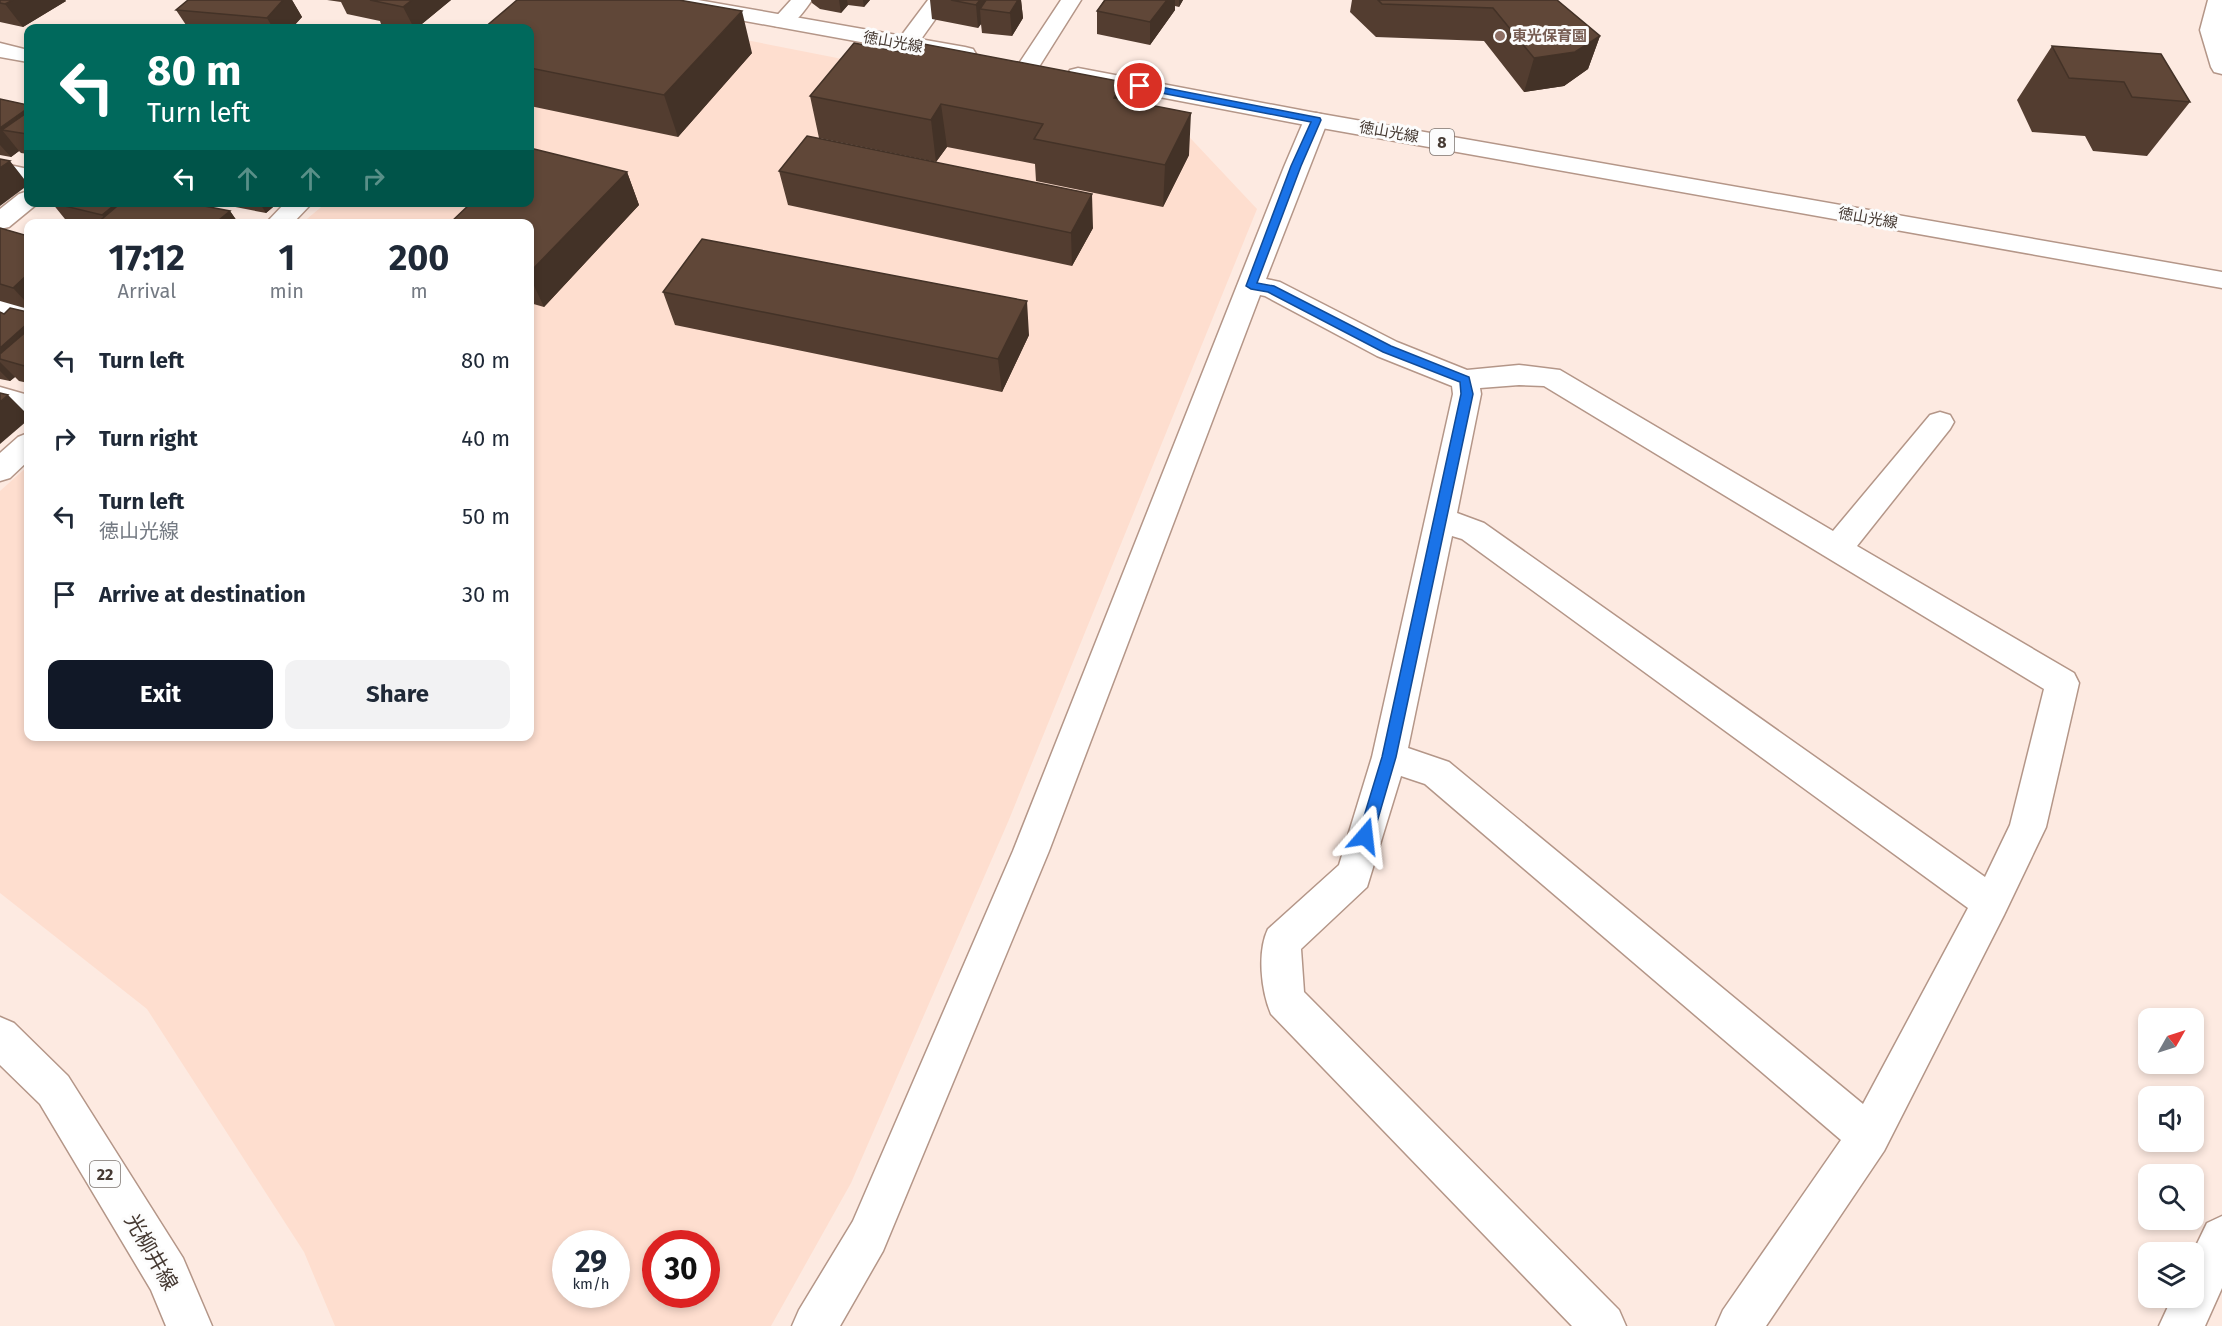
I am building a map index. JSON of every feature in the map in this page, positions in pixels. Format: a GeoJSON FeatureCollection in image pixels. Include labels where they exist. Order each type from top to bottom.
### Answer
{"type":"FeatureCollection","features":[{"type":"Feature","properties":{"kind":"street","name":"徳山光線"},"geometry":{"type":"LineString","coordinates":[[663,0],[906,45],[1007,61],[1316,120],[2222,280]]}},
{"type":"Feature","properties":{"kind":"street"},"geometry":{"type":"LineString","coordinates":[[783,21],[802,0]]}},
{"type":"Feature","properties":{"kind":"street"},"geometry":{"type":"LineString","coordinates":[[906,45],[939,0]]}},
{"type":"Feature","properties":{"kind":"street"},"geometry":{"type":"LineString","coordinates":[[1007,61],[1071,0]]}},
{"type":"Feature","properties":{"kind":"street"},"geometry":{"type":"LineString","coordinates":[[2218,0],[2211,30],[2222,67]]}},
{"type":"Feature","properties":{"kind":"street"},"geometry":{"type":"LineString","coordinates":[[0,50],[24,56]]}},
{"type":"Feature","properties":{"kind":"street"},"geometry":{"type":"LineString","coordinates":[[815,1326],[868,1236],[1031,851],[1296,166],[1316,120]]}},
{"type":"Feature","properties":{"kind":"street"},"geometry":{"type":"LineString","coordinates":[[0,170],[24,175]]}},
{"type":"Feature","properties":{"kind":"street"},"geometry":{"type":"LineString","coordinates":[[0,221],[24,202]]}},
{"type":"Feature","properties":{"kind":"street"},"geometry":{"type":"LineString","coordinates":[[282,219],[296,207]]}},
{"type":"Feature","properties":{"kind":"street"},"geometry":{"type":"LineString","coordinates":[[1251,286],[1270,288],[1387,349],[1465,380],[1519,375],[1550,377],[2062,683],[2028,827],[1991,903],[1869,1136],[1739,1326]]}},
{"type":"Feature","properties":{"kind":"street"},"geometry":{"type":"LineString","coordinates":[[0,309],[24,315]]}},
{"type":"Feature","properties":{"kind":"street"},"geometry":{"type":"LineString","coordinates":[[1465,380],[1467,394],[1389,757],[1354,874],[1281,942],[1285,1000],[1603,1326]]}},
{"type":"Feature","properties":{"kind":"street"},"geometry":{"type":"LineString","coordinates":[[0,397],[24,404]]}},
{"type":"Feature","properties":{"kind":"street"},"geometry":{"type":"LineString","coordinates":[[1836,550],[1940,422]]}},
{"type":"Feature","properties":{"kind":"street"},"geometry":{"type":"LineString","coordinates":[[0,470],[24,448]]}},
{"type":"Feature","properties":{"kind":"street"},"geometry":{"type":"LineString","coordinates":[[1439,519],[1473,531],[1991,903]]}},
{"type":"Feature","properties":{"kind":"street"},"geometry":{"type":"LineString","coordinates":[[1389,757],[1437,773],[1869,1136]]}},
{"type":"Feature","properties":{"kind":"street","name":"光柳井線"},"geometry":{"type":"LineString","coordinates":[[0,1037],[54,1090],[166,1274],[189,1326]]}},
{"type":"Feature","properties":{"kind":"street"},"geometry":{"type":"LineString","coordinates":[[2182,1326],[2222,1238]]}},
{"type":"Feature","properties":{"kind":"shaded area"},"geometry":{"type":"Polygon","coordinates":[[[573,6],[1178,125],[1257,209],[1008,822],[851,1183],[771,1326],[335,1326],[304,1252],[147,1009],[0,893],[0,491],[24,470],[24,741],[534,741],[534,219],[307,219],[321,207],[534,207],[534,26],[573,6]]]}},
{"type":"Feature","properties":{"kind":"building"},"geometry":{"type":"Polygon","coordinates":[[[0,0],[13,0],[5,4],[0,3],[0,0]]]}},
{"type":"Feature","properties":{"kind":"building"},"geometry":{"type":"Polygon","coordinates":[[[188,0],[283,0],[267,18],[176,10],[188,0]]]}},
{"type":"Feature","properties":{"kind":"building"},"geometry":{"type":"Polygon","coordinates":[[[370,0],[412,0],[403,7],[370,0]]]}},
{"type":"Feature","properties":{"kind":"building"},"geometry":{"type":"Polygon","coordinates":[[[517,0],[679,0],[742,11],[664,95],[534,69],[534,24],[489,24],[517,0]]]}},
{"type":"Feature","properties":{"kind":"building"},"geometry":{"type":"Polygon","coordinates":[[[951,0],[980,0],[976,5],[951,0]]]}},
{"type":"Feature","properties":{"kind":"building"},"geometry":{"type":"Polygon","coordinates":[[[986,0],[1018,0],[1010,13],[980,9],[986,0]]]}},
{"type":"Feature","properties":{"kind":"building"},"geometry":{"type":"Polygon","coordinates":[[[1105,0],[1167,0],[1150,22],[1097,11],[1105,0]]]}},
{"type":"Feature","properties":{"kind":"building"},"geometry":{"type":"Polygon","coordinates":[[[1378,0],[1557,0],[1600,36],[1575,52],[1534,58],[1493,8],[1382,4],[1378,0]]]}},
{"type":"Feature","properties":{"kind":"building"},"geometry":{"type":"Polygon","coordinates":[[[854,43],[916,55],[924,44],[1123,82],[1114,98],[1191,113],[1165,165],[1034,139],[1043,124],[941,104],[931,120],[810,96],[854,43]]]}},
{"type":"Feature","properties":{"kind":"building"},"geometry":{"type":"Polygon","coordinates":[[[2052,46],[2161,54],[2190,102],[2132,97],[2124,82],[2069,78],[2052,46]]]}},
{"type":"Feature","properties":{"kind":"building"},"geometry":{"type":"Polygon","coordinates":[[[0,99],[24,104],[24,111],[0,128],[0,99]]]}},
{"type":"Feature","properties":{"kind":"building"},"geometry":{"type":"Polygon","coordinates":[[[24,115],[24,134],[2,130],[24,115]]]}},
{"type":"Feature","properties":{"kind":"building"},"geometry":{"type":"Polygon","coordinates":[[[807,136],[1092,194],[1071,233],[779,171],[807,136]]]}},
{"type":"Feature","properties":{"kind":"building"},"geometry":{"type":"Polygon","coordinates":[[[534,149],[627,172],[534,268],[534,219],[454,219],[467,207],[534,207],[534,149]]]}},
{"type":"Feature","properties":{"kind":"building"},"geometry":{"type":"Polygon","coordinates":[[[0,159],[10,161],[0,168],[0,159]]]}},
{"type":"Feature","properties":{"kind":"building"},"geometry":{"type":"Polygon","coordinates":[[[69,207],[112,207],[102,215],[69,207]]]}},
{"type":"Feature","properties":{"kind":"building"},"geometry":{"type":"Polygon","coordinates":[[[116,207],[210,207],[230,211],[220,219],[102,219],[116,207]]]}},
{"type":"Feature","properties":{"kind":"building"},"geometry":{"type":"Polygon","coordinates":[[[0,228],[24,235],[24,278],[13,288],[0,284],[0,228]]]}},
{"type":"Feature","properties":{"kind":"building"},"geometry":{"type":"Polygon","coordinates":[[[702,239],[1027,301],[998,359],[663,292],[702,239]]]}},
{"type":"Feature","properties":{"kind":"building"},"geometry":{"type":"Polygon","coordinates":[[[10,308],[24,311],[24,327],[0,348],[0,312],[4,314],[10,308]]]}},
{"type":"Feature","properties":{"kind":"building"},"geometry":{"type":"Polygon","coordinates":[[[24,333],[24,366],[0,359],[0,354],[24,333]]]}},
{"type":"Feature","properties":{"kind":"building"},"geometry":{"type":"Polygon","coordinates":[[[0,393],[8,395],[0,402],[0,393]]]}},
{"type":"Feature","properties":{"kind":"place","name":"東光保育園"},"geometry":{"type":"Point","coordinates":[1500,36]}},
{"type":"Feature","properties":{"kind":"route"},"geometry":{"type":"LineString","coordinates":[[1140,86],[1316,120],[1296,166],[1251,286],[1270,288],[1387,349],[1465,380],[1467,394],[1389,757],[1365,836]]}}]}
